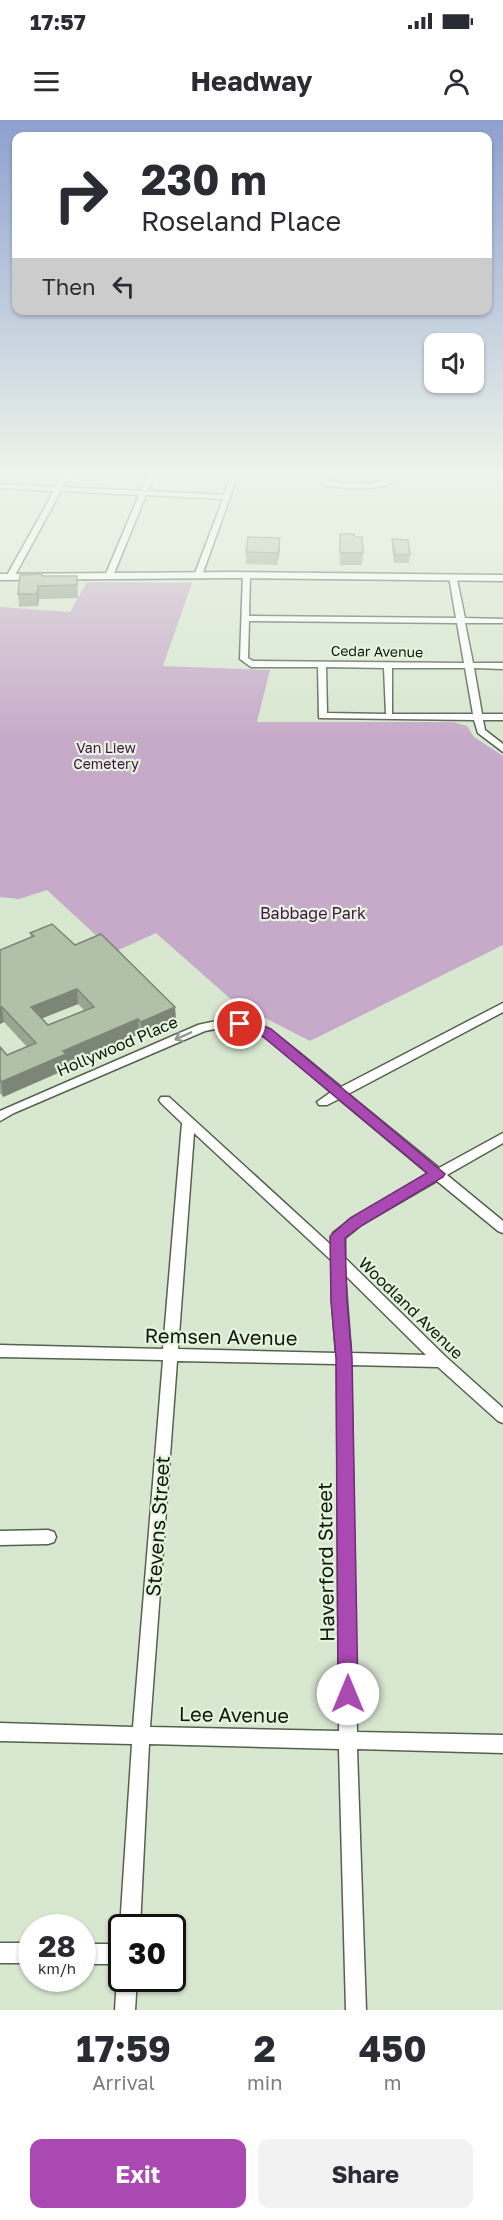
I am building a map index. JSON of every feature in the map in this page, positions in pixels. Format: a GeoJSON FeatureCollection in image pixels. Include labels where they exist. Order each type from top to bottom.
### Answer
{"type":"FeatureCollection","features":[{"type":"Feature","properties":{"kind":"street"},"geometry":{"type":"LineString","coordinates":[[5,577],[13,563]]}},
{"type":"Feature","properties":{"kind":"street"},"geometry":{"type":"LineString","coordinates":[[110,576],[115,563]]}},
{"type":"Feature","properties":{"kind":"street"},"geometry":{"type":"LineString","coordinates":[[198,576],[203,563]]}},
{"type":"Feature","properties":{"kind":"street"},"geometry":{"type":"LineString","coordinates":[[5,577],[246,575],[503,578]]}},
{"type":"Feature","properties":{"kind":"street"},"geometry":{"type":"LineString","coordinates":[[246,575],[245,618],[503,621]]}},
{"type":"Feature","properties":{"kind":"street"},"geometry":{"type":"LineString","coordinates":[[453,577],[481,730],[503,749]]}},
{"type":"Feature","properties":{"kind":"street","name":"Cedar Avenue"},"geometry":{"type":"LineString","coordinates":[[245,618],[244,659],[251,664],[503,666]]}},
{"type":"Feature","properties":{"kind":"street"},"geometry":{"type":"LineString","coordinates":[[322,664],[322,716],[503,717]]}},
{"type":"Feature","properties":{"kind":"street"},"geometry":{"type":"LineString","coordinates":[[388,665],[389,711]]}},
{"type":"Feature","properties":{"kind":"street"},"geometry":{"type":"LineString","coordinates":[[322,1102],[503,1007]]}},
{"type":"Feature","properties":{"kind":"street","name":"Hollywood Place"},"geometry":{"type":"LineString","coordinates":[[5,1113],[202,1028],[240,1024],[250,1025],[266,1032],[339,1093]]}},
{"type":"Feature","properties":{"kind":"street"},"geometry":{"type":"LineString","coordinates":[[339,1093],[503,1228]]}},
{"type":"Feature","properties":{"kind":"street","name":"Woodland Avenue"},"geometry":{"type":"LineString","coordinates":[[165,1100],[188,1124],[337,1258],[441,1361],[503,1417]]}},
{"type":"Feature","properties":{"kind":"street","name":"Stevens Street"},"geometry":{"type":"LineString","coordinates":[[131,1914],[141,1735],[188,1124]]}},
{"type":"Feature","properties":{"kind":"street"},"geometry":{"type":"LineString","coordinates":[[438,1174],[503,1137]]}},
{"type":"Feature","properties":{"kind":"street","name":"Haverford Street"},"geometry":{"type":"LineString","coordinates":[[356,2010],[348,1739],[344,1358],[337,1258],[338,1236],[356,1222],[438,1174]]}},
{"type":"Feature","properties":{"kind":"street","name":"Remsen Avenue"},"geometry":{"type":"LineString","coordinates":[[0,1351],[441,1361]]}},
{"type":"Feature","properties":{"kind":"street"},"geometry":{"type":"LineString","coordinates":[[0,1538],[48,1537]]}},
{"type":"Feature","properties":{"kind":"street","name":"Lee Avenue"},"geometry":{"type":"LineString","coordinates":[[0,1732],[503,1744]]}},
{"type":"Feature","properties":{"kind":"street"},"geometry":{"type":"LineString","coordinates":[[0,1953],[18,1953]]}},
{"type":"Feature","properties":{"kind":"street"},"geometry":{"type":"LineString","coordinates":[[125,2010],[126,1992]]}},
{"type":"Feature","properties":{"kind":"green space"},"geometry":{"type":"Polygon","coordinates":[[[87,582],[192,583],[163,666],[270,670],[257,722],[453,722],[467,726],[474,737],[503,756],[503,945],[310,1041],[234,1002],[156,933],[114,952],[47,890],[19,899],[0,897],[0,607],[70,612],[87,582]]]}},
{"type":"Feature","properties":{"kind":"building"},"geometry":{"type":"Polygon","coordinates":[[[42,574],[42,576],[77,576],[77,585],[38,586],[37,594],[18,594],[20,575],[42,574]]]}},
{"type":"Feature","properties":{"kind":"building"},"geometry":{"type":"Polygon","coordinates":[[[52,924],[75,945],[101,934],[175,1007],[141,1022],[138,1019],[63,1051],[66,1054],[1,1082],[0,1047],[7,1055],[36,1043],[2,1007],[0,1008],[0,950],[34,936],[30,933],[52,924]],[[77,989],[31,1007],[48,1025],[94,1007],[77,989]]]}},
{"type":"Feature","properties":{"kind":"route"},"geometry":{"type":"LineString","coordinates":[[240,1024],[250,1025],[266,1032],[438,1174],[356,1222],[338,1236],[339,1301],[344,1358],[348,1694]]}},
{"type":"Feature","properties":{"kind":"park label","name":"Van Liew Cemetery"},"geometry":{"type":"Point","coordinates":[106,756]}},
{"type":"Feature","properties":{"kind":"park label","name":"Babbage Park"},"geometry":{"type":"Point","coordinates":[313,913]}}]}
